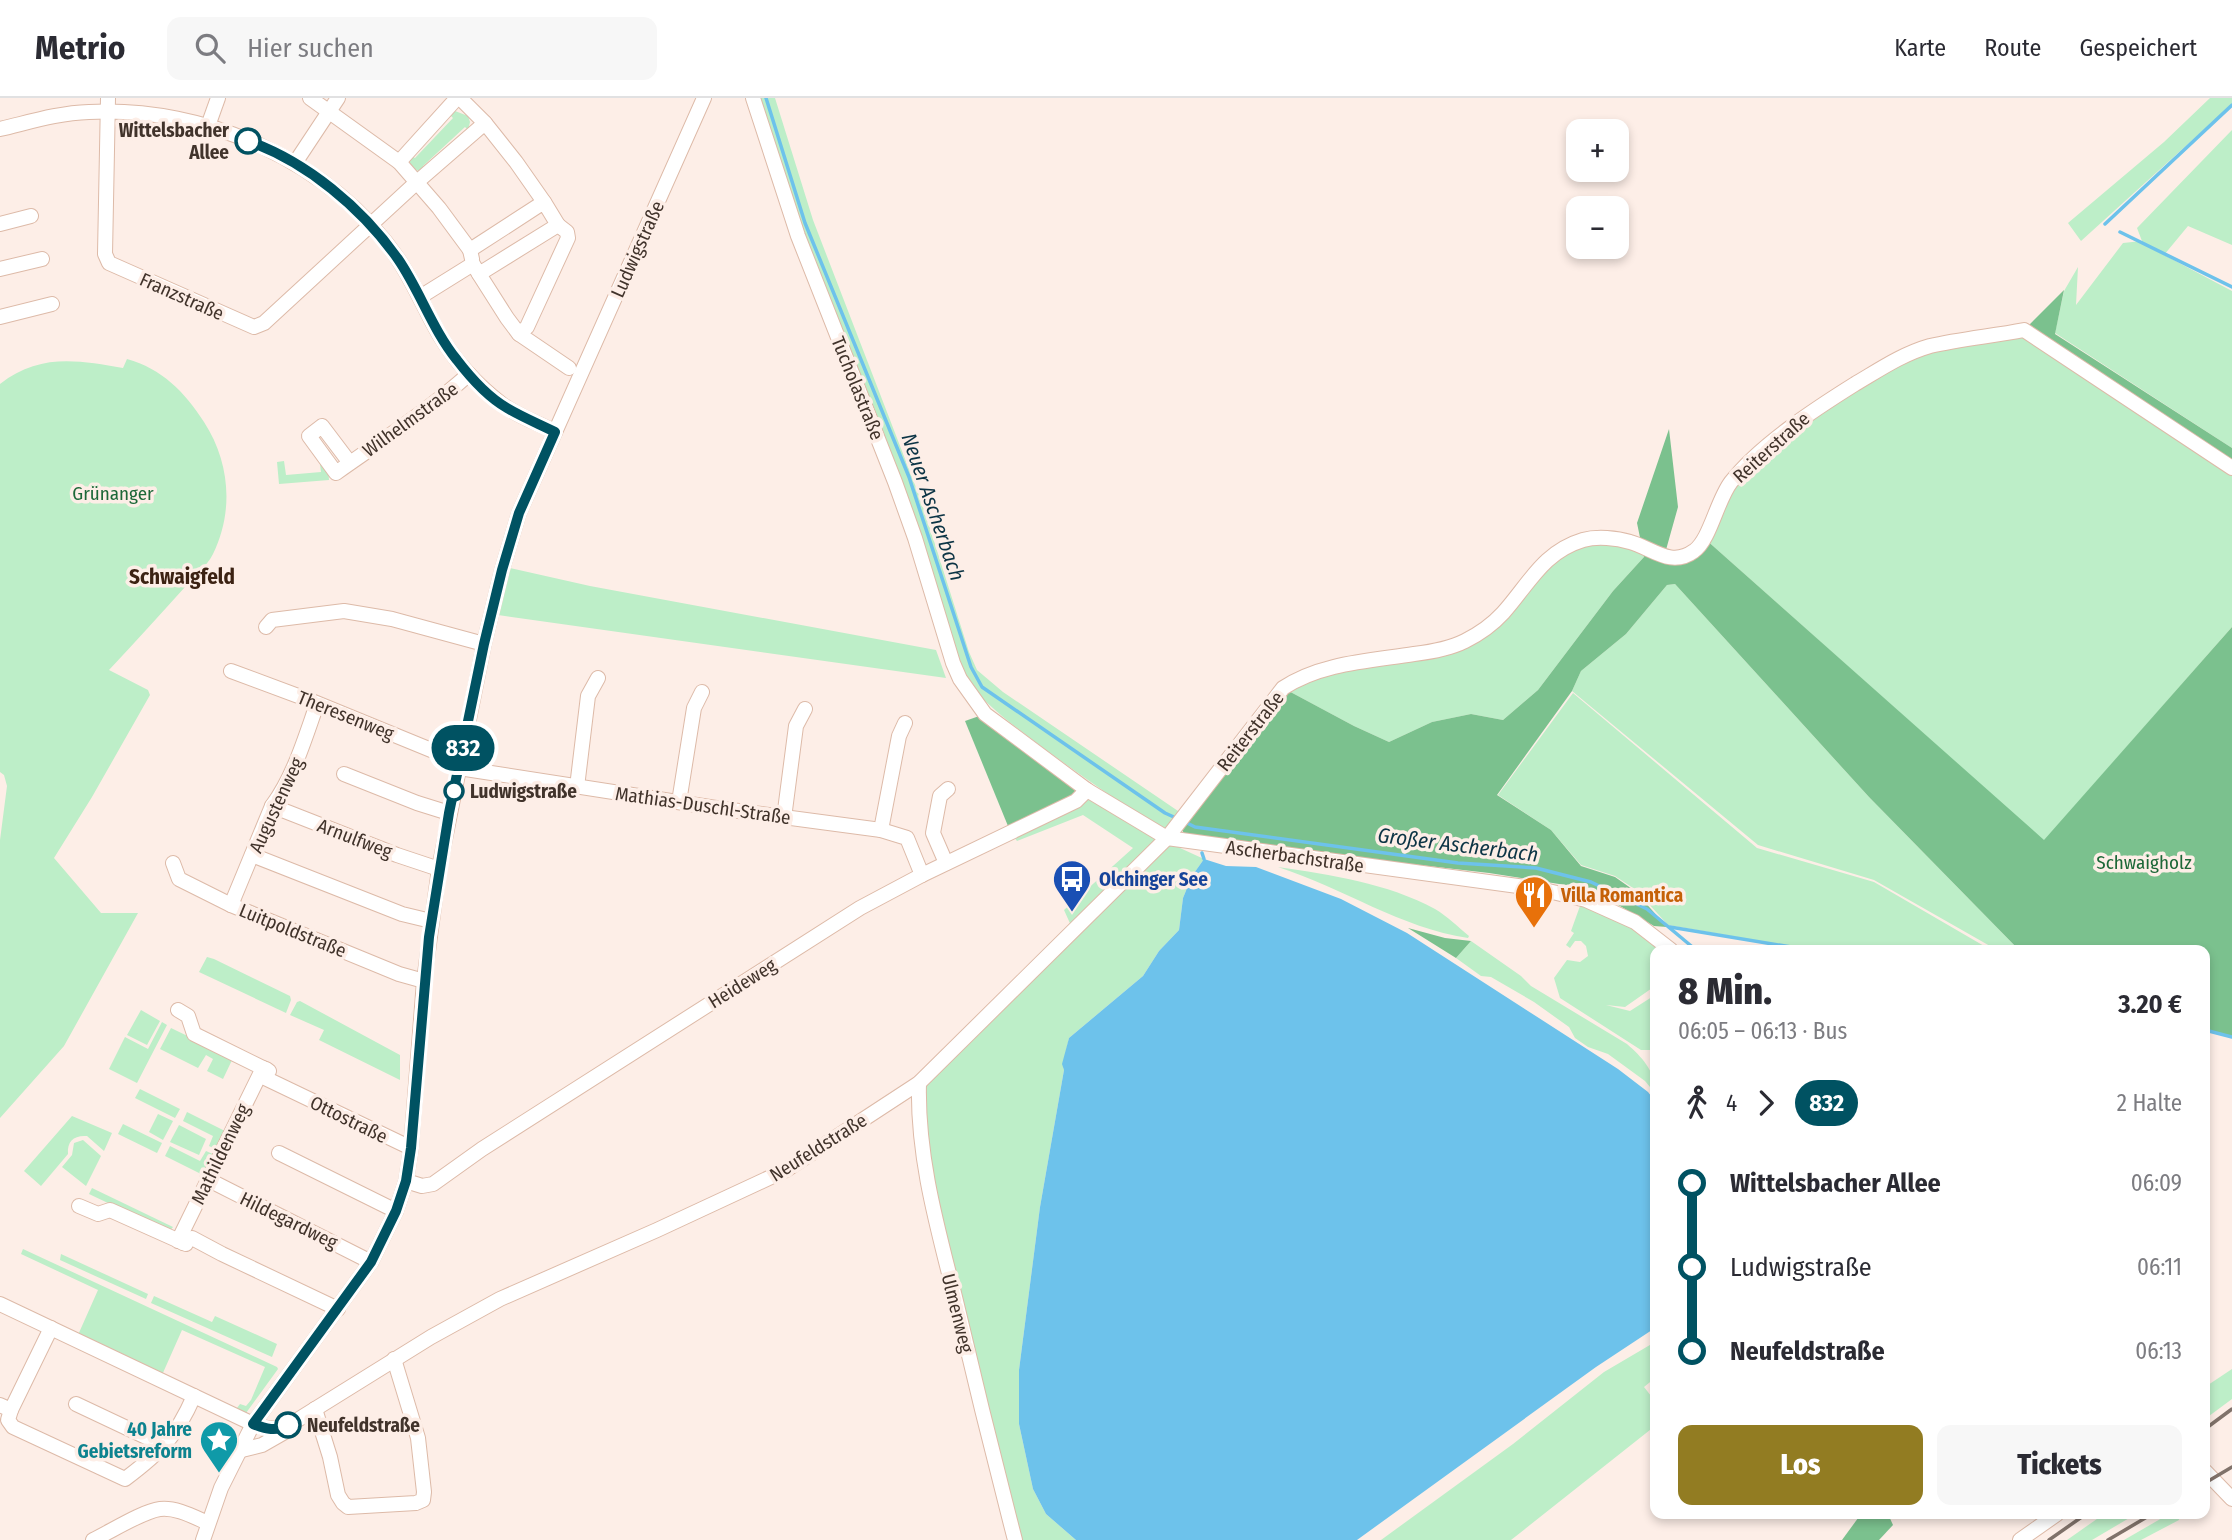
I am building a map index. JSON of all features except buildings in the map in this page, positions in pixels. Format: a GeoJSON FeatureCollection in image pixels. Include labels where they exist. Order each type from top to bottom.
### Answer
{"type":"FeatureCollection","features":[{"type":"Feature","properties":{"kind":"street"},"geometry":{"type":"LineString","coordinates":[[208,126],[218,98]]}},
{"type":"Feature","properties":{"kind":"street"},"geometry":{"type":"LineString","coordinates":[[310,98],[399,162],[417,181],[474,262],[519,334],[569,368]]}},
{"type":"Feature","properties":{"kind":"street"},"geometry":{"type":"LineString","coordinates":[[295,163],[338,98]]}},
{"type":"Feature","properties":{"kind":"street"},"geometry":{"type":"LineString","coordinates":[[399,162],[459,98],[485,123],[516,162],[558,225],[567,232],[568,238],[527,327],[519,334]]}},
{"type":"Feature","properties":{"kind":"street","name":"Ludwigstraße"},"geometry":{"type":"LineString","coordinates":[[203,1540],[238,1451],[253,1424],[371,1262],[396,1211],[406,1181],[411,1148],[424,981],[439,869],[484,644],[502,570],[519,513],[705,98]]}},
{"type":"Feature","properties":{"kind":"street","name":"Tucholastraße"},"geometry":{"type":"LineString","coordinates":[[753,98],[799,236],[900,493],[948,649],[960,678]]}},
{"type":"Feature","properties":{"kind":"street"},"geometry":{"type":"LineString","coordinates":[[0,129],[108,105],[208,126],[257,144],[295,163],[325,184],[370,226],[398,260],[439,335],[469,374],[505,407],[555,432]]}},
{"type":"Feature","properties":{"kind":"street","name":"Franzstraße"},"geometry":{"type":"LineString","coordinates":[[108,105],[105,254],[109,263],[156,285],[254,327],[264,323],[370,226]]}},
{"type":"Feature","properties":{"kind":"street"},"geometry":{"type":"LineString","coordinates":[[370,226],[417,181],[485,123]]}},
{"type":"Feature","properties":{"kind":"street"},"geometry":{"type":"LineString","coordinates":[[420,297],[474,262],[544,202]]}},
{"type":"Feature","properties":{"kind":"street"},"geometry":{"type":"LineString","coordinates":[[0,224],[31,216]]}},
{"type":"Feature","properties":{"kind":"street"},"geometry":{"type":"LineString","coordinates":[[474,262],[558,225]]}},
{"type":"Feature","properties":{"kind":"street"},"geometry":{"type":"LineString","coordinates":[[0,269],[42,259]]}},
{"type":"Feature","properties":{"kind":"street"},"geometry":{"type":"LineString","coordinates":[[0,317],[52,304]]}},
{"type":"Feature","properties":{"kind":"street","name":"Reiterstraße"},"geometry":{"type":"LineString","coordinates":[[1167,838],[1283,688],[1321,669],[1435,651],[1461,643],[1484,631],[1541,566],[1560,549],[1586,539],[1605,538],[1631,542],[1671,558],[1682,557],[1695,551],[1730,483],[1751,460],[1813,410],[1893,361],[1929,347],[2024,330],[2232,468]]}},
{"type":"Feature","properties":{"kind":"street","name":"Wilhelmstraße"},"geometry":{"type":"LineString","coordinates":[[350,463],[438,401],[469,374]]}},
{"type":"Feature","properties":{"kind":"street"},"geometry":{"type":"LineString","coordinates":[[266,627],[272,620],[344,611],[392,619],[484,644]]}},
{"type":"Feature","properties":{"kind":"street","name":"Theresenweg"},"geometry":{"type":"LineString","coordinates":[[231,671],[460,763]]}},
{"type":"Feature","properties":{"kind":"street"},"geometry":{"type":"LineString","coordinates":[[577,787],[588,696],[598,678]]}},
{"type":"Feature","properties":{"kind":"street","name":"Ascherbachstraße"},"geometry":{"type":"LineString","coordinates":[[960,678],[985,714],[1087,790],[1167,838],[1540,889],[1586,900],[1635,922],[1665,945]]}},
{"type":"Feature","properties":{"kind":"street"},"geometry":{"type":"LineString","coordinates":[[679,802],[694,708],[702,692]]}},
{"type":"Feature","properties":{"kind":"street","name":"Augustenweg"},"geometry":{"type":"LineString","coordinates":[[232,905],[272,806],[299,755],[317,704]]}},
{"type":"Feature","properties":{"kind":"street"},"geometry":{"type":"LineString","coordinates":[[784,818],[796,726],[805,709]]}},
{"type":"Feature","properties":{"kind":"street"},"geometry":{"type":"LineString","coordinates":[[881,830],[899,736],[905,723]]}},
{"type":"Feature","properties":{"kind":"street","name":"Mathias-Duschl-Straße"},"geometry":{"type":"LineString","coordinates":[[460,763],[577,787],[881,830],[907,838],[922,874]]}},
{"type":"Feature","properties":{"kind":"street"},"geometry":{"type":"LineString","coordinates":[[344,774],[449,813]]}},
{"type":"Feature","properties":{"kind":"street"},"geometry":{"type":"LineString","coordinates":[[946,863],[933,833],[940,796],[948,789]]}},
{"type":"Feature","properties":{"kind":"street","name":"Heideweg"},"geometry":{"type":"LineString","coordinates":[[406,1181],[422,1186],[433,1184],[482,1149],[860,908],[922,874],[1076,801],[1087,790]]}},
{"type":"Feature","properties":{"kind":"street","name":"Arnulfweg"},"geometry":{"type":"LineString","coordinates":[[272,806],[439,869]]}},
{"type":"Feature","properties":{"kind":"street","name":"Neufeldstraße"},"geometry":{"type":"LineString","coordinates":[[253,1424],[271,1430],[282,1429],[394,1359],[500,1299],[786,1170],[919,1083],[1167,838]]}},
{"type":"Feature","properties":{"kind":"street"},"geometry":{"type":"LineString","coordinates":[[252,855],[402,914],[431,921]]}},
{"type":"Feature","properties":{"kind":"street","name":"Luitpoldstraße"},"geometry":{"type":"LineString","coordinates":[[173,863],[179,879],[232,905],[399,974],[424,981]]}},
{"type":"Feature","properties":{"kind":"street","name":"Ottostraße"},"geometry":{"type":"LineString","coordinates":[[178,1010],[188,1016],[194,1034],[264,1068],[267,1079],[411,1148]]}},
{"type":"Feature","properties":{"kind":"street","name":"Mathildenweg"},"geometry":{"type":"LineString","coordinates":[[181,1242],[207,1179],[264,1068]]}},
{"type":"Feature","properties":{"kind":"street","name":"Ulmenweg"},"geometry":{"type":"LineString","coordinates":[[919,1083],[921,1146],[932,1205],[1014,1540]]}},
{"type":"Feature","properties":{"kind":"street"},"geometry":{"type":"LineString","coordinates":[[279,1153],[396,1211]]}},
{"type":"Feature","properties":{"kind":"street","name":"Hildegardweg"},"geometry":{"type":"LineString","coordinates":[[207,1179],[371,1262]]}},
{"type":"Feature","properties":{"kind":"street"},"geometry":{"type":"LineString","coordinates":[[79,1206],[98,1214],[110,1210],[206,1255],[215,1250],[338,1309]]}},
{"type":"Feature","properties":{"kind":"street"},"geometry":{"type":"LineString","coordinates":[[0,1304],[253,1424]]}},
{"type":"Feature","properties":{"kind":"street"},"geometry":{"type":"LineString","coordinates":[[51,1328],[5,1407],[13,1427],[125,1479],[164,1446],[181,1425],[194,1396]]}},
{"type":"Feature","properties":{"kind":"street"},"geometry":{"type":"LineString","coordinates":[[315,1409],[338,1495],[343,1503],[348,1507],[416,1503],[423,1500],[418,1438],[394,1359]]}},
{"type":"Feature","properties":{"kind":"street"},"geometry":{"type":"LineString","coordinates":[[76,1404],[164,1446]]}},
{"type":"Feature","properties":{"kind":"street"},"geometry":{"type":"LineString","coordinates":[[238,1451],[280,1437],[299,1420]]}},
{"type":"Feature","properties":{"kind":"street"},"geometry":{"type":"LineString","coordinates":[[2210,1476],[2227,1493]]}},
{"type":"Feature","properties":{"kind":"street"},"geometry":{"type":"LineString","coordinates":[[93,1540],[162,1508],[208,1523]]}},
{"type":"Feature","properties":{"kind":"street"},"geometry":{"type":"LineString","coordinates":[[2020,1540],[2050,1519]]}},
{"type":"Feature","properties":{"kind":"green space"},"geometry":{"type":"Polygon","coordinates":[[[758,98],[775,98],[813,220],[922,503],[977,670],[1003,692],[1181,813],[1168,830],[1162,831],[1023,732],[990,706],[962,673],[789,199],[758,98]]]}},
{"type":"Feature","properties":{"kind":"green space"},"geometry":{"type":"Polygon","coordinates":[[[2210,98],[2232,98],[2232,104],[2081,241],[2068,223],[2164,142],[2210,98]]]}},
{"type":"Feature","properties":{"kind":"green space"},"geometry":{"type":"Polygon","coordinates":[[[455,111],[468,116],[468,130],[465,127],[423,166],[426,169],[420,172],[410,166],[410,155],[415,158],[453,118],[449,114],[455,111]]]}},
{"type":"Feature","properties":{"kind":"green space"},"geometry":{"type":"Polygon","coordinates":[[[2232,130],[2232,245],[2188,226],[2164,255],[2232,291],[2232,448],[2055,333],[2064,291],[2078,267],[2076,305],[2123,243],[2142,241],[2137,228],[2232,130]]]}},
{"type":"Feature","properties":{"kind":"green space"},"geometry":{"type":"Polygon","coordinates":[[[2064,290],[2055,334],[2232,448],[2232,468],[2024,330],[2064,290]]]}},
{"type":"Feature","properties":{"kind":"green space"},"geometry":{"type":"Polygon","coordinates":[[[2024,330],[2232,468],[2232,627],[2044,841],[1704,538],[1751,460],[1893,361],[2024,330]]]}},
{"type":"Feature","properties":{"kind":"green space","name":"Grünanger"},"geometry":{"type":"Polygon","coordinates":[[[127,359],[161,375],[180,391],[213,437],[224,470],[224,521],[220,538],[207,563],[109,670],[148,690],[150,695],[54,858],[101,913],[138,913],[64,1046],[0,1118],[0,840],[7,786],[4,775],[0,772],[0,384],[29,367],[44,363],[75,361],[123,368],[127,359]]]}},
{"type":"Feature","properties":{"kind":"green space","name":"Schwaigholz"},"geometry":{"type":"Polygon","coordinates":[[[1669,429],[1678,507],[1664,557],[1671,558],[1704,538],[2044,840],[2232,627],[2232,1037],[2210,1031],[2210,945],[2014,945],[1869,797],[1675,584],[1667,585],[1626,634],[1581,671],[1572,691],[1497,795],[1551,830],[1581,866],[1615,877],[1635,891],[1667,927],[1654,926],[1591,889],[1489,873],[1324,854],[1184,833],[1181,829],[1283,688],[1389,742],[1432,722],[1471,714],[1503,720],[1538,690],[1613,591],[1644,557],[1637,523],[1669,429]]]}},
{"type":"Feature","properties":{"kind":"green space"},"geometry":{"type":"Polygon","coordinates":[[[284,461],[286,475],[321,472],[320,464],[325,463],[329,480],[279,484],[277,462],[284,461]]]}},
{"type":"Feature","properties":{"kind":"green space"},"geometry":{"type":"Polygon","coordinates":[[[1582,541],[1642,547],[1644,557],[1613,591],[1538,690],[1503,720],[1471,714],[1432,722],[1389,742],[1283,688],[1297,679],[1435,651],[1484,630],[1540,568],[1582,541]]]}},
{"type":"Feature","properties":{"kind":"green space"},"geometry":{"type":"Polygon","coordinates":[[[510,568],[590,586],[936,650],[946,678],[498,615],[510,568]]]}},
{"type":"Feature","properties":{"kind":"green space"},"geometry":{"type":"Polygon","coordinates":[[[1675,584],[1869,797],[2014,945],[1988,945],[1874,880],[1758,845],[1572,691],[1581,671],[1626,634],[1667,585],[1675,584]]]}},
{"type":"Feature","properties":{"kind":"green space"},"geometry":{"type":"Polygon","coordinates":[[[1573,693],[1757,848],[1874,882],[1982,945],[1782,945],[1668,925],[1636,890],[1615,876],[1581,865],[1551,830],[1498,795],[1573,693]]]}},
{"type":"Feature","properties":{"kind":"green space"},"geometry":{"type":"Polygon","coordinates":[[[985,714],[1083,787],[1074,797],[1008,826],[965,721],[985,714]]]}},
{"type":"Feature","properties":{"kind":"green space"},"geometry":{"type":"Polygon","coordinates":[[[1083,787],[1180,848],[1204,859],[1192,876],[1183,898],[1179,930],[1159,951],[1143,976],[1069,1038],[1040,1207],[1019,1370],[1019,1424],[1033,1489],[1046,1514],[1076,1540],[1015,1540],[932,1205],[919,1083],[1073,930],[1064,910],[1133,848],[1083,815],[1017,841],[1010,832],[1083,787]]]}},
{"type":"Feature","properties":{"kind":"green space"},"geometry":{"type":"Polygon","coordinates":[[[1278,867],[1338,877],[1398,893],[1435,909],[1469,936],[1468,938],[1443,933],[1419,926],[1278,867]]]}},
{"type":"Feature","properties":{"kind":"green space"},"geometry":{"type":"Polygon","coordinates":[[[1586,900],[1662,945],[1650,945],[1650,990],[1625,1007],[1606,1005],[1630,1011],[1650,998],[1650,1050],[1641,1050],[1560,998],[1554,978],[1567,960],[1580,962],[1588,956],[1586,946],[1581,941],[1575,941],[1570,948],[1566,945],[1574,933],[1571,931],[1580,906],[1586,900]]]}},
{"type":"Feature","properties":{"kind":"green space"},"geometry":{"type":"Polygon","coordinates":[[[1408,928],[1445,938],[1471,941],[1456,958],[1408,928]]]}},
{"type":"Feature","properties":{"kind":"green space"},"geometry":{"type":"Polygon","coordinates":[[[1471,941],[1531,986],[1627,1044],[1647,1066],[1650,1072],[1650,1087],[1608,1054],[1588,1047],[1575,1038],[1569,1027],[1534,1002],[1491,977],[1481,976],[1456,958],[1471,941]]]}},
{"type":"Feature","properties":{"kind":"green space"},"geometry":{"type":"Polygon","coordinates":[[[207,957],[290,996],[286,1013],[199,972],[207,957]]]}},
{"type":"Feature","properties":{"kind":"green space"},"geometry":{"type":"Polygon","coordinates":[[[300,1001],[400,1055],[400,1080],[319,1040],[324,1030],[290,1015],[300,1001]]]}},
{"type":"Feature","properties":{"kind":"green space"},"geometry":{"type":"Polygon","coordinates":[[[141,1010],[160,1021],[147,1045],[127,1035],[141,1010]]]}},
{"type":"Feature","properties":{"kind":"green space"},"geometry":{"type":"Polygon","coordinates":[[[162,1022],[167,1025],[137,1083],[109,1069],[125,1037],[148,1049],[162,1022]]]}},
{"type":"Feature","properties":{"kind":"green space"},"geometry":{"type":"Polygon","coordinates":[[[171,1028],[233,1058],[223,1079],[207,1071],[213,1059],[206,1055],[198,1068],[160,1049],[171,1028]]]}},
{"type":"Feature","properties":{"kind":"green space"},"geometry":{"type":"Polygon","coordinates":[[[140,1089],[180,1109],[175,1118],[135,1098],[140,1089]]]}},
{"type":"Feature","properties":{"kind":"green space"},"geometry":{"type":"Polygon","coordinates":[[[187,1112],[227,1132],[217,1150],[209,1146],[213,1136],[183,1121],[187,1112]]]}},
{"type":"Feature","properties":{"kind":"green space"},"geometry":{"type":"Polygon","coordinates":[[[158,1114],[173,1121],[163,1140],[149,1132],[158,1114]]]}},
{"type":"Feature","properties":{"kind":"green space"},"geometry":{"type":"Polygon","coordinates":[[[72,1116],[112,1133],[104,1151],[87,1136],[72,1140],[68,1154],[41,1186],[24,1171],[72,1116]]]}},
{"type":"Feature","properties":{"kind":"green space"},"geometry":{"type":"Polygon","coordinates":[[[123,1124],[162,1143],[157,1153],[118,1134],[123,1124]]]}},
{"type":"Feature","properties":{"kind":"green space"},"geometry":{"type":"Polygon","coordinates":[[[179,1125],[206,1139],[199,1155],[170,1142],[179,1125]]]}},
{"type":"Feature","properties":{"kind":"green space"},"geometry":{"type":"Polygon","coordinates":[[[83,1140],[101,1156],[86,1186],[62,1167],[72,1155],[74,1143],[83,1140]]]}},
{"type":"Feature","properties":{"kind":"green space"},"geometry":{"type":"Polygon","coordinates":[[[170,1146],[200,1161],[206,1151],[215,1155],[205,1176],[165,1156],[170,1146]]]}},
{"type":"Feature","properties":{"kind":"green space"},"geometry":{"type":"Polygon","coordinates":[[[92,1188],[173,1227],[169,1232],[89,1194],[92,1188]]]}},
{"type":"Feature","properties":{"kind":"green space"},"geometry":{"type":"Polygon","coordinates":[[[23,1249],[278,1369],[246,1413],[237,1408],[240,1404],[246,1406],[251,1400],[265,1367],[182,1330],[162,1375],[78,1335],[98,1290],[21,1254],[23,1249]]]}},
{"type":"Feature","properties":{"kind":"green space"},"geometry":{"type":"Polygon","coordinates":[[[61,1254],[148,1294],[146,1299],[60,1260],[61,1254]]]}},
{"type":"Feature","properties":{"kind":"green space"},"geometry":{"type":"Polygon","coordinates":[[[154,1296],[212,1322],[215,1316],[277,1344],[272,1357],[151,1303],[154,1296]]]}},
{"type":"Feature","properties":{"kind":"green space"},"geometry":{"type":"Polygon","coordinates":[[[1650,1345],[1650,1382],[1644,1387],[1650,1395],[1650,1430],[1511,1540],[1381,1540],[1513,1444],[1604,1372],[1650,1345]]]}},
{"type":"Feature","properties":{"kind":"green space"},"geometry":{"type":"Polygon","coordinates":[[[2232,1369],[2232,1399],[2210,1415],[2210,1384],[2232,1369]]]}},
{"type":"Feature","properties":{"kind":"green space"},"geometry":{"type":"Polygon","coordinates":[[[1857,1519],[1890,1519],[1893,1525],[1879,1540],[1842,1540],[1857,1519]]]}},
{"type":"Feature","properties":{"kind":"green space"},"geometry":{"type":"Polygon","coordinates":[[[2097,1519],[2128,1519],[2092,1540],[2067,1540],[2097,1519]]]}},
{"type":"Feature","properties":{"kind":"green space"},"geometry":{"type":"Polygon","coordinates":[[[2160,1519],[2179,1519],[2141,1540],[2124,1540],[2160,1519]]]}},
{"type":"Feature","properties":{"kind":"water","name":"Olchinger See"},"geometry":{"type":"Polygon","coordinates":[[[1204,859],[1226,866],[1256,867],[1341,899],[1407,933],[1618,1069],[1650,1095],[1650,1331],[1596,1367],[1357,1540],[1076,1540],[1046,1514],[1033,1489],[1019,1424],[1019,1370],[1040,1207],[1064,1070],[1062,1064],[1069,1038],[1143,976],[1159,951],[1179,930],[1183,898],[1192,876],[1204,859]]]}},
{"type":"Feature","properties":{"kind":"waterway","name":"Neuer Ascherbach"},"geometry":{"type":"LineString","coordinates":[[766,98],[805,223],[909,477],[971,667],[982,687],[1176,818]]}},
{"type":"Feature","properties":{"kind":"waterway"},"geometry":{"type":"LineString","coordinates":[[2105,224],[2232,105]]}},
{"type":"Feature","properties":{"kind":"waterway"},"geometry":{"type":"LineString","coordinates":[[2120,232],[2232,287]]}},
{"type":"Feature","properties":{"kind":"waterway","name":"Großer Ascherbach"},"geometry":{"type":"LineString","coordinates":[[1183,821],[1195,827],[1458,863],[1536,868],[1591,882],[1647,909],[1690,945]]}},
{"type":"Feature","properties":{"kind":"waterway"},"geometry":{"type":"LineString","coordinates":[[1202,853],[1204,859]]}},
{"type":"Feature","properties":{"kind":"waterway"},"geometry":{"type":"LineString","coordinates":[[1670,927],[1779,945]]}},
{"type":"Feature","properties":{"kind":"waterway"},"geometry":{"type":"LineString","coordinates":[[2210,1031],[2232,1037]]}},
{"type":"Feature","properties":{"kind":"railway"},"geometry":{"type":"LineString","coordinates":[[2210,1425],[2232,1409]]}},
{"type":"Feature","properties":{"kind":"railway"},"geometry":{"type":"LineString","coordinates":[[2210,1480],[2232,1467]]}},
{"type":"Feature","properties":{"kind":"railway"},"geometry":{"type":"LineString","coordinates":[[2049,1540],[2079,1519]]}},
{"type":"Feature","properties":{"kind":"railway"},"geometry":{"type":"LineString","coordinates":[[2108,1540],[2144,1519]]}},
{"type":"Feature","properties":{"kind":"bus line","name":"832"},"geometry":{"type":"LineString","coordinates":[[248,141],[295,163],[353,208],[398,260],[439,335],[469,374],[505,407],[555,432],[519,513],[502,570],[449,813],[429,937],[406,1181],[396,1211],[371,1262],[253,1424],[271,1430],[282,1429],[288,1425]]}},
{"type":"Feature","properties":{"kind":"place","name":"Wittelsbacher Allee"},"geometry":{"type":"Point","coordinates":[248,141]}},
{"type":"Feature","properties":{"kind":"place","name":"Ludwigstraße"},"geometry":{"type":"Point","coordinates":[454,791]}},
{"type":"Feature","properties":{"kind":"place","name":"Olchinger See"},"geometry":{"type":"Point","coordinates":[1072,913]}},
{"type":"Feature","properties":{"kind":"place","name":"Villa Romantica"},"geometry":{"type":"Point","coordinates":[1534,929]}},
{"type":"Feature","properties":{"kind":"place","name":"Neufeldstraße"},"geometry":{"type":"Point","coordinates":[288,1425]}},
{"type":"Feature","properties":{"kind":"place","name":"40 Jahre Gebietsreform"},"geometry":{"type":"Point","coordinates":[219,1474]}},
{"type":"Feature","properties":{"kind":"district","name":"Schwaigfeld"},"geometry":{"type":"Point","coordinates":[182,577]}}]}
